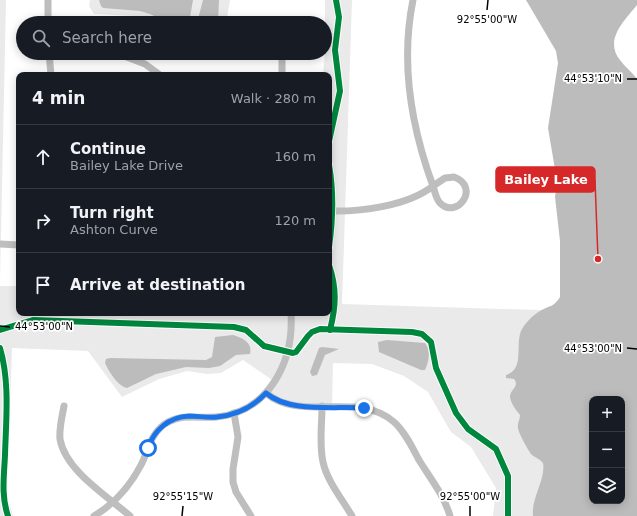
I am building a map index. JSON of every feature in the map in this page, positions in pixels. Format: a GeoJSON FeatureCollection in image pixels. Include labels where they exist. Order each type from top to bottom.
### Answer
{"type":"FeatureCollection","features":[{"type":"Feature","properties":{"kind":"street"},"geometry":{"type":"LineString","coordinates":[[48,0],[48,16]]}},
{"type":"Feature","properties":{"kind":"street"},"geometry":{"type":"LineString","coordinates":[[332,211],[372,209],[419,195],[433,186],[445,178],[458,179],[465,186],[465,199],[458,206],[453,208],[444,206],[437,199],[433,186],[417,139],[409,92],[407,49],[413,0]]}},
{"type":"Feature","properties":{"kind":"street"},"geometry":{"type":"LineString","coordinates":[[50,60],[51,72]]}},
{"type":"Feature","properties":{"kind":"street"},"geometry":{"type":"LineString","coordinates":[[135,60],[156,72]]}},
{"type":"Feature","properties":{"kind":"street"},"geometry":{"type":"LineString","coordinates":[[282,60],[282,72]]}},
{"type":"Feature","properties":{"kind":"street"},"geometry":{"type":"LineString","coordinates":[[0,244],[16,244]]}},
{"type":"Feature","properties":{"kind":"street"},"geometry":{"type":"LineString","coordinates":[[94,516],[113,502],[132,480],[153,437],[164,424],[185,416],[212,417],[234,413],[251,405],[266,393],[278,378],[286,360],[291,336],[291,316]]}},
{"type":"Feature","properties":{"kind":"street"},"geometry":{"type":"LineString","coordinates":[[266,393],[274,400],[286,404],[368,409],[378,412],[393,421],[404,434],[442,496],[450,516]]}},
{"type":"Feature","properties":{"kind":"street"},"geometry":{"type":"LineString","coordinates":[[64,406],[60,432],[61,445],[66,456],[76,470],[130,516]]}},
{"type":"Feature","properties":{"kind":"street"},"geometry":{"type":"LineString","coordinates":[[322,406],[321,452],[323,464],[328,477],[352,516]]}},
{"type":"Feature","properties":{"kind":"street"},"geometry":{"type":"LineString","coordinates":[[234,413],[238,437],[233,469],[233,482],[236,492],[251,516]]}},
{"type":"Feature","properties":{"kind":"shaded area"},"geometry":{"type":"Polygon","coordinates":[[[0,0],[6,0],[0,281],[0,0]]]}},
{"type":"Feature","properties":{"kind":"shaded area"},"geometry":{"type":"Polygon","coordinates":[[[90,0],[230,0],[227,16],[137,16],[94,14],[89,6],[90,0]]]}},
{"type":"Feature","properties":{"kind":"shaded area"},"geometry":{"type":"Polygon","coordinates":[[[99,0],[193,0],[190,16],[154,16],[140,11],[103,8],[99,0]]]}},
{"type":"Feature","properties":{"kind":"shaded area"},"geometry":{"type":"Polygon","coordinates":[[[203,0],[219,0],[218,16],[199,16],[203,0]]]}},
{"type":"Feature","properties":{"kind":"shaded area"},"geometry":{"type":"Polygon","coordinates":[[[325,0],[352,0],[342,304],[637,313],[637,516],[493,516],[496,488],[471,447],[451,432],[428,392],[404,376],[372,364],[333,363],[332,407],[293,405],[266,393],[275,382],[243,360],[221,373],[207,374],[187,371],[159,379],[122,397],[88,351],[12,348],[7,495],[13,516],[0,516],[0,286],[16,286],[16,316],[332,316],[332,72],[323,72],[324,60],[332,60],[332,16],[325,16],[325,0]]]}},
{"type":"Feature","properties":{"kind":"shaded area"},"geometry":{"type":"Polygon","coordinates":[[[526,0],[637,0],[637,5],[618,31],[614,45],[620,60],[637,79],[637,516],[533,516],[534,502],[542,476],[543,463],[532,455],[518,430],[520,415],[515,409],[510,397],[516,382],[514,379],[506,378],[506,375],[516,368],[518,362],[519,337],[522,328],[535,314],[553,305],[560,297],[560,241],[555,197],[557,181],[548,128],[558,63],[556,51],[526,0]]]}},
{"type":"Feature","properties":{"kind":"shaded area"},"geometry":{"type":"Polygon","coordinates":[[[233,335],[244,339],[249,344],[251,350],[250,354],[236,355],[220,366],[209,368],[186,367],[156,374],[127,388],[117,382],[105,363],[106,359],[110,358],[206,360],[212,357],[215,337],[233,335]]]}},
{"type":"Feature","properties":{"kind":"shaded area"},"geometry":{"type":"Polygon","coordinates":[[[387,340],[425,343],[429,356],[425,370],[421,370],[379,352],[378,342],[387,340]]]}},
{"type":"Feature","properties":{"kind":"shaded area"},"geometry":{"type":"Polygon","coordinates":[[[319,348],[339,349],[325,355],[317,375],[312,376],[310,372],[319,348]]]}},
{"type":"Feature","properties":{"kind":"cycle path"},"geometry":{"type":"LineString","coordinates":[[332,127],[340,91],[335,50],[339,17],[336,0]]}},
{"type":"Feature","properties":{"kind":"cycle path"},"geometry":{"type":"LineString","coordinates":[[332,186],[332,206]]}},
{"type":"Feature","properties":{"kind":"cycle path"},"geometry":{"type":"LineString","coordinates":[[330,330],[334,313],[335,298],[332,274]]}},
{"type":"Feature","properties":{"kind":"cycle path"},"geometry":{"type":"LineString","coordinates":[[0,330],[33,320],[234,327],[246,330],[264,346],[293,353],[296,352],[312,332],[320,329],[412,332],[422,334],[431,342],[436,368],[456,413],[468,429],[496,449],[508,476],[508,516]]}},
{"type":"Feature","properties":{"kind":"cycle path"},"geometry":{"type":"LineString","coordinates":[[0,348],[6,388],[4,501],[8,516]]}},
{"type":"Feature","properties":{"kind":"place","name":"Bailey Lake"},"geometry":{"type":"Point","coordinates":[598,259]}},
{"type":"Feature","properties":{"kind":"route"},"geometry":{"type":"LineString","coordinates":[[148,448],[156,432],[168,422],[185,416],[217,417],[238,412],[253,404],[266,393],[271,398],[290,405],[364,408]]}}]}
